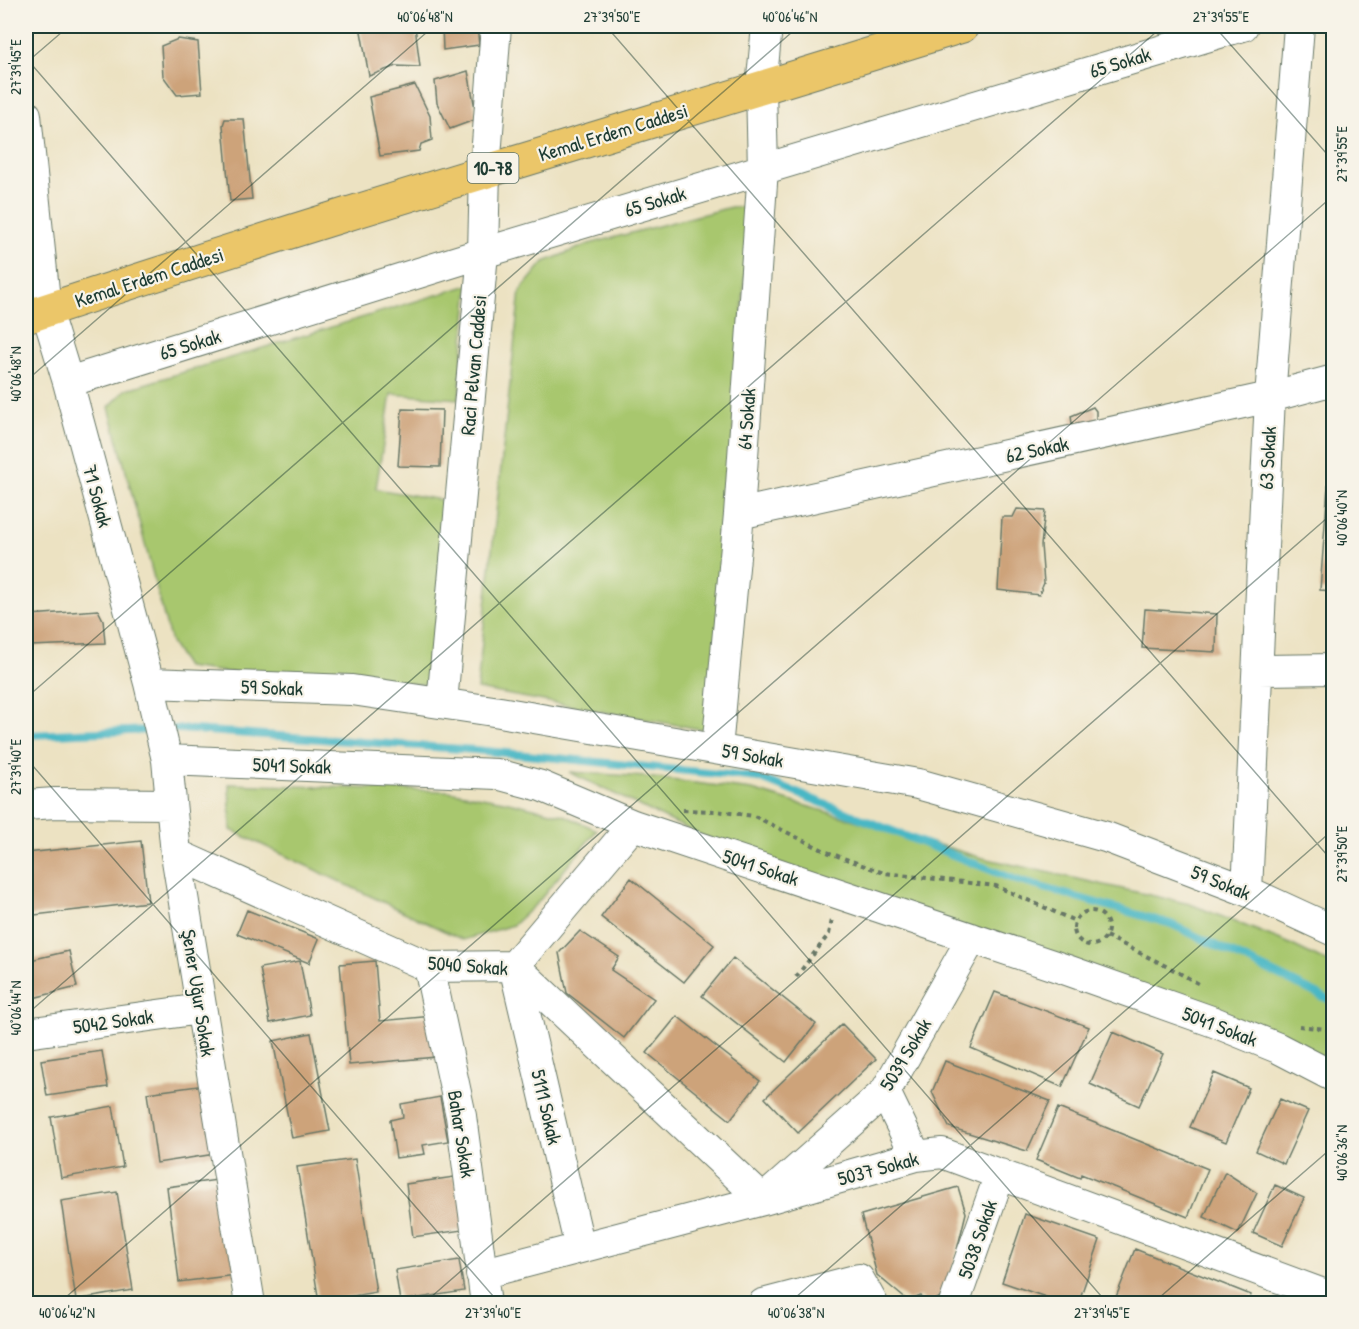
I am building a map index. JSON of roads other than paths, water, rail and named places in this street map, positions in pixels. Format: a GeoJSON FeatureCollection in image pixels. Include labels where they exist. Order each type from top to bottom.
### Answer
{"type":"FeatureCollection","features":[{"type":"Feature","properties":{"kind":"main road","name":"Kemal Erdem Caddesi"},"geometry":{"type":"LineString","coordinates":[[36,314],[485,170],[962,26]]}},
{"type":"Feature","properties":{"kind":"street","name":"Raci Pelvan Caddesi"},"geometry":{"type":"LineString","coordinates":[[442,703],[483,253],[485,170],[496,26]]}},
{"type":"Feature","properties":{"kind":"street","name":"64 Sokak"},"geometry":{"type":"LineString","coordinates":[[717,749],[739,514],[763,169],[761,88],[767,26]]}},
{"type":"Feature","properties":{"kind":"street","name":"65 Sokak"},"geometry":{"type":"LineString","coordinates":[[68,382],[483,253],[1243,26]]}},
{"type":"Feature","properties":{"kind":"street","name":"63 Sokak"},"geometry":{"type":"LineString","coordinates":[[1247,891],[1270,397],[1299,26]]}},
{"type":"Feature","properties":{"kind":"street","name":"71 Sokak"},"geometry":{"type":"LineString","coordinates":[[26,115],[36,314],[68,382],[149,683]]}},
{"type":"Feature","properties":{"kind":"street","name":"62 Sokak"},"geometry":{"type":"LineString","coordinates":[[739,514],[1270,397],[1334,380]]}},
{"type":"Feature","properties":{"kind":"street"},"geometry":{"type":"LineString","coordinates":[[1258,670],[1334,669]]}},
{"type":"Feature","properties":{"kind":"street","name":"59 Sokak"},"geometry":{"type":"LineString","coordinates":[[149,683],[352,690],[500,712],[918,784],[1106,837],[1247,891],[1334,931]]}},
{"type":"Feature","properties":{"kind":"street","name":"Şener Uğur Sokak"},"geometry":{"type":"LineString","coordinates":[[149,683],[167,760],[176,854],[250,1304]]}},
{"type":"Feature","properties":{"kind":"street","name":"5041 Sokak"},"geometry":{"type":"LineString","coordinates":[[167,760],[497,774],[541,786],[633,825],[972,938],[1214,1022],[1278,1048],[1334,1077]]}},
{"type":"Feature","properties":{"kind":"street"},"geometry":{"type":"LineString","coordinates":[[26,804],[171,804]]}},
{"type":"Feature","properties":{"kind":"street"},"geometry":{"type":"LineString","coordinates":[[514,966],[633,825]]}},
{"type":"Feature","properties":{"kind":"street","name":"5040 Sokak"},"geometry":{"type":"LineString","coordinates":[[176,854],[429,967],[514,966],[763,1200]]}},
{"type":"Feature","properties":{"kind":"street","name":"5039 Sokak"},"geometry":{"type":"LineString","coordinates":[[763,1200],[885,1092],[972,938]]}},
{"type":"Feature","properties":{"kind":"street","name":"5111 Sokak"},"geometry":{"type":"LineString","coordinates":[[514,966],[580,1248]]}},
{"type":"Feature","properties":{"kind":"street","name":"Bahar Sokak"},"geometry":{"type":"LineString","coordinates":[[429,967],[461,1116],[486,1304]]}},
{"type":"Feature","properties":{"kind":"street","name":"5042 Sokak"},"geometry":{"type":"LineString","coordinates":[[26,1033],[201,1009]]}},
{"type":"Feature","properties":{"kind":"street"},"geometry":{"type":"LineString","coordinates":[[885,1092],[916,1156]]}},
{"type":"Feature","properties":{"kind":"street","name":"5037 Sokak"},"geometry":{"type":"LineString","coordinates":[[481,1274],[763,1200],[916,1156],[942,1153],[1334,1298]]}},
{"type":"Feature","properties":{"kind":"street","name":"5038 Sokak"},"geometry":{"type":"LineString","coordinates":[[954,1304],[1000,1174]]}},
{"type":"Feature","properties":{"kind":"street"},"geometry":{"type":"LineString","coordinates":[[763,1304],[859,1279],[873,1304]]}},
{"type":"Feature","properties":{"kind":"waterway"},"geometry":{"type":"LineString","coordinates":[[165,729],[475,750],[759,778],[1016,880],[1171,924],[1334,1002]]}},
{"type":"Feature","properties":{"kind":"waterway"},"geometry":{"type":"LineString","coordinates":[[26,735],[153,730]]}}]}
